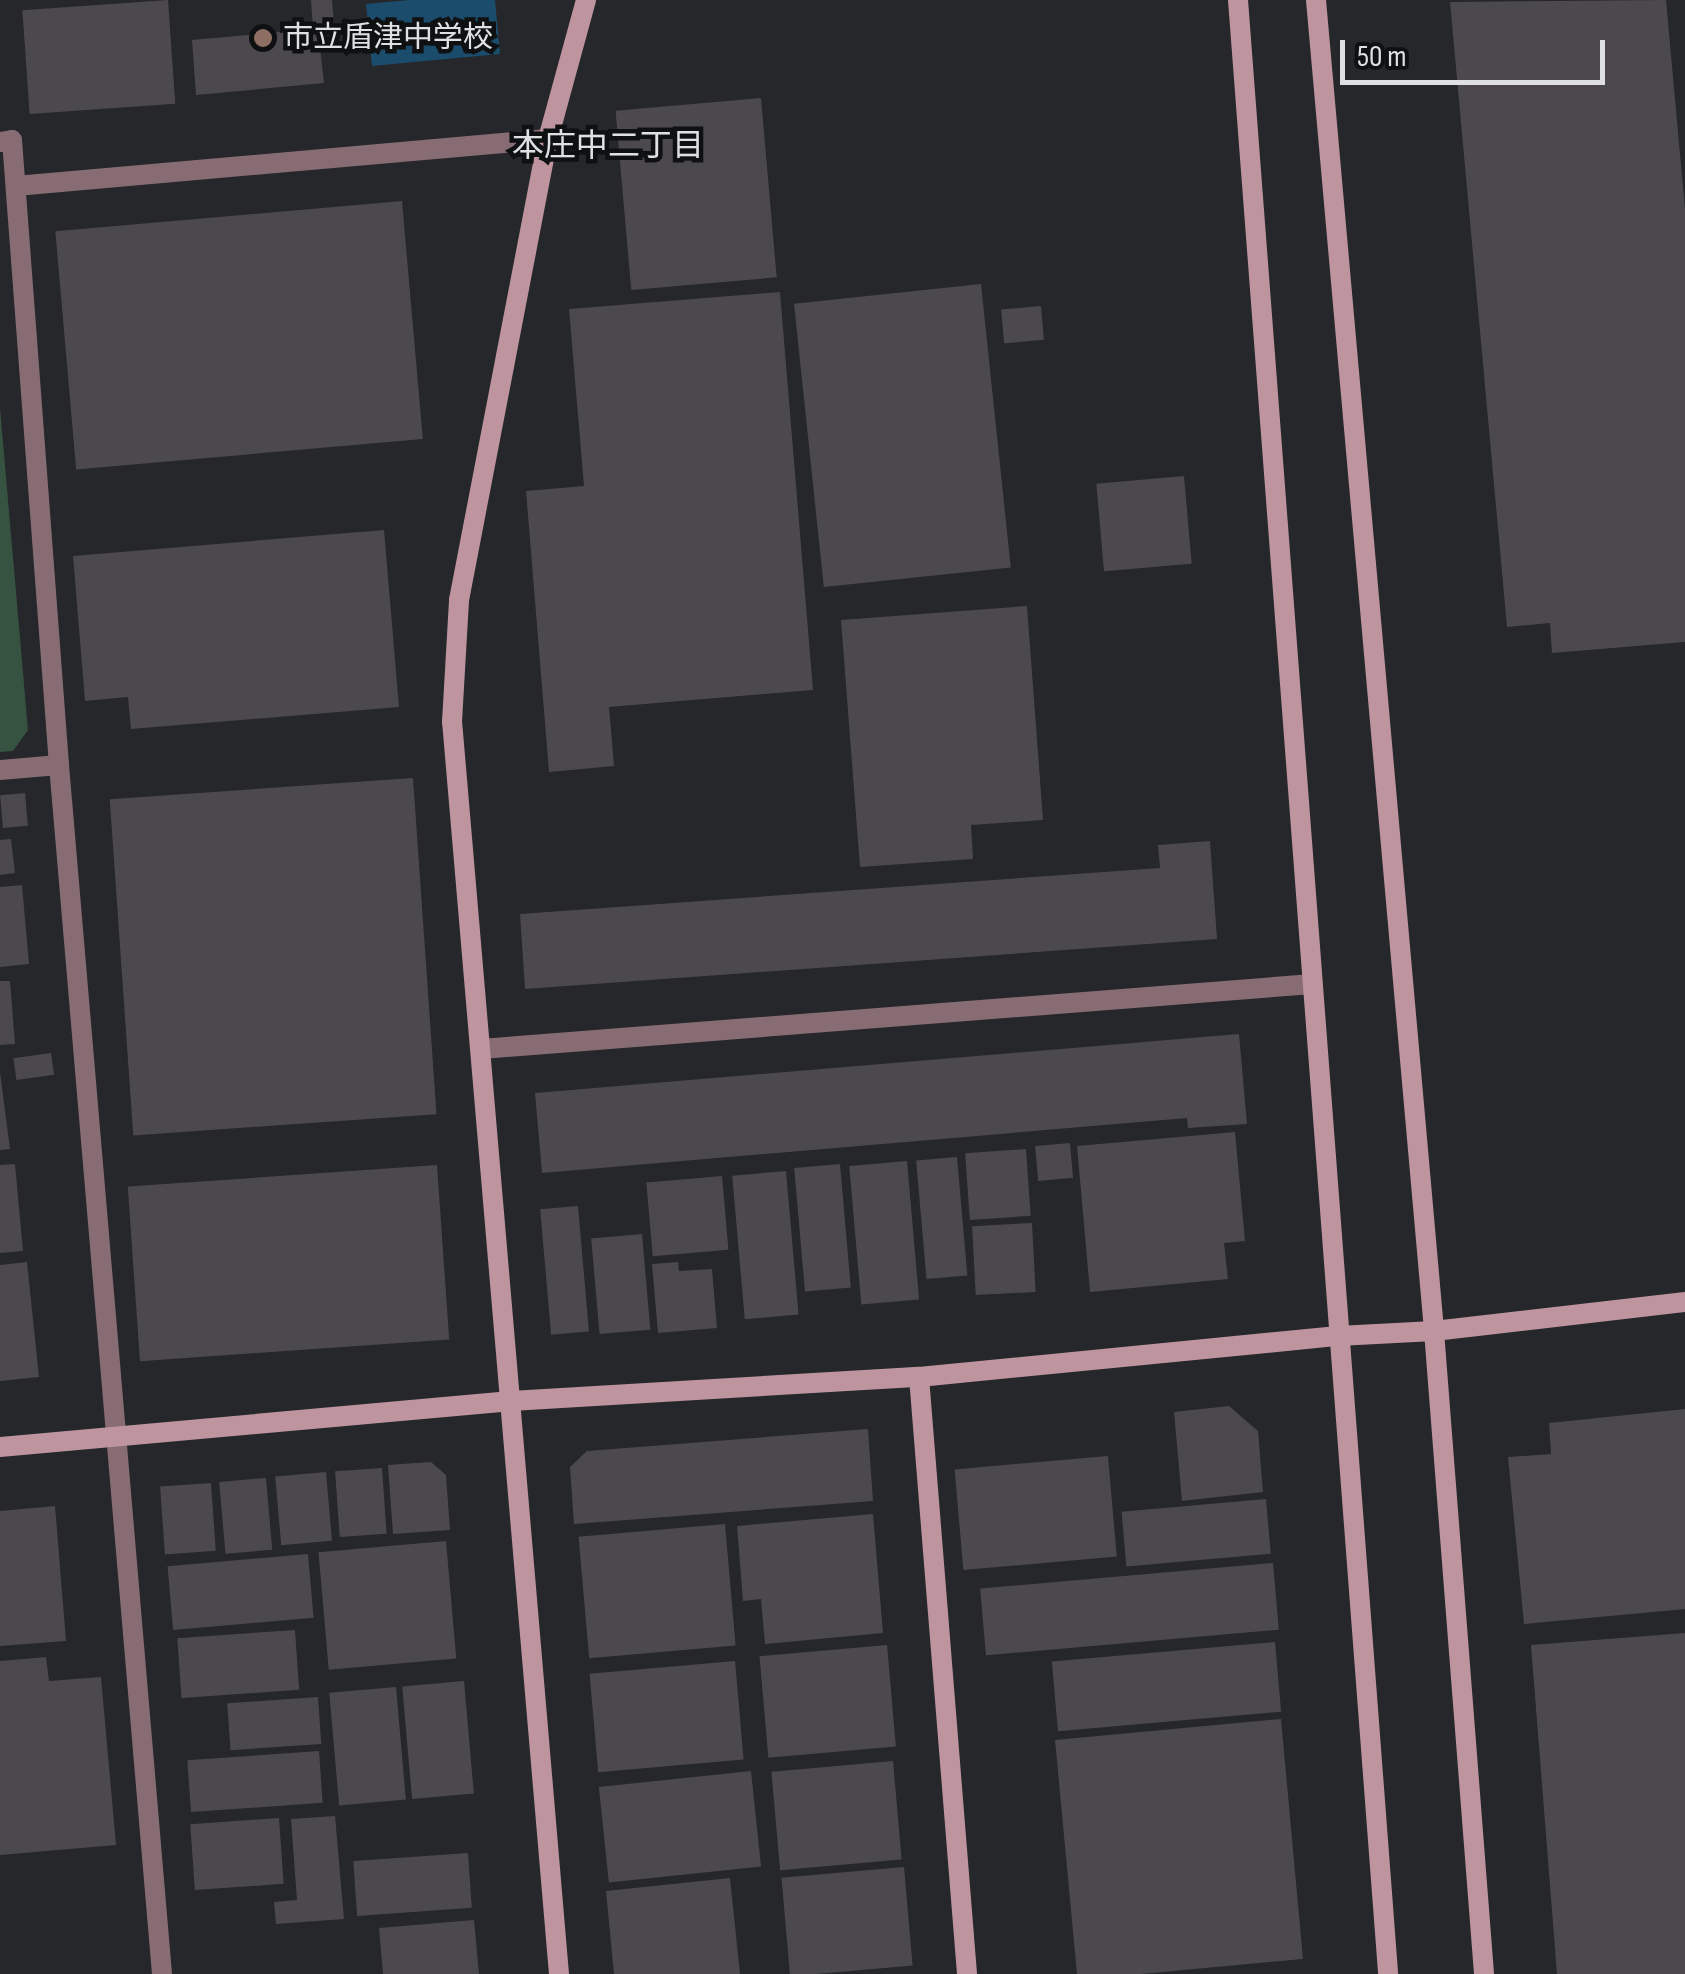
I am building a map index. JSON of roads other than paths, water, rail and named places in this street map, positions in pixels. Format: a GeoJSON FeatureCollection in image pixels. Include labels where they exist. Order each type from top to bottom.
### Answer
{"type":"FeatureCollection","features":[{"type":"Feature","properties":{"kind":"street"},"geometry":{"type":"LineString","coordinates":[[559,1974],[452,722],[458,600],[548,139],[586,0]]}},
{"type":"Feature","properties":{"kind":"street"},"geometry":{"type":"LineString","coordinates":[[1238,0],[1388,1974]]}},
{"type":"Feature","properties":{"kind":"street"},"geometry":{"type":"LineString","coordinates":[[1316,0],[1434,1331],[1484,1974]]}},
{"type":"Feature","properties":{"kind":"street"},"geometry":{"type":"LineString","coordinates":[[16,186],[548,139]]}},
{"type":"Feature","properties":{"kind":"street"},"geometry":{"type":"LineString","coordinates":[[0,142],[12,140],[59,765],[162,1974]]}},
{"type":"Feature","properties":{"kind":"street"},"geometry":{"type":"LineString","coordinates":[[0,770],[59,765]]}},
{"type":"Feature","properties":{"kind":"street"},"geometry":{"type":"LineString","coordinates":[[481,1049],[1312,984]]}},
{"type":"Feature","properties":{"kind":"street"},"geometry":{"type":"LineString","coordinates":[[0,1447],[512,1401],[918,1377],[1338,1336],[1434,1331],[1685,1302]]}},
{"type":"Feature","properties":{"kind":"street"},"geometry":{"type":"LineString","coordinates":[[918,1377],[968,1974]]}},
{"type":"Feature","properties":{"kind":"water"},"geometry":{"type":"Polygon","coordinates":[[[495,0],[500,54],[372,66],[366,4],[495,0]]]}},
{"type":"Feature","properties":{"kind":"place","name":"市立盾津中学校"},"geometry":{"type":"Point","coordinates":[263,38]}},
{"type":"Feature","properties":{"kind":"district","name":"本庄中二丁目"},"geometry":{"type":"Point","coordinates":[608,147]}}]}
